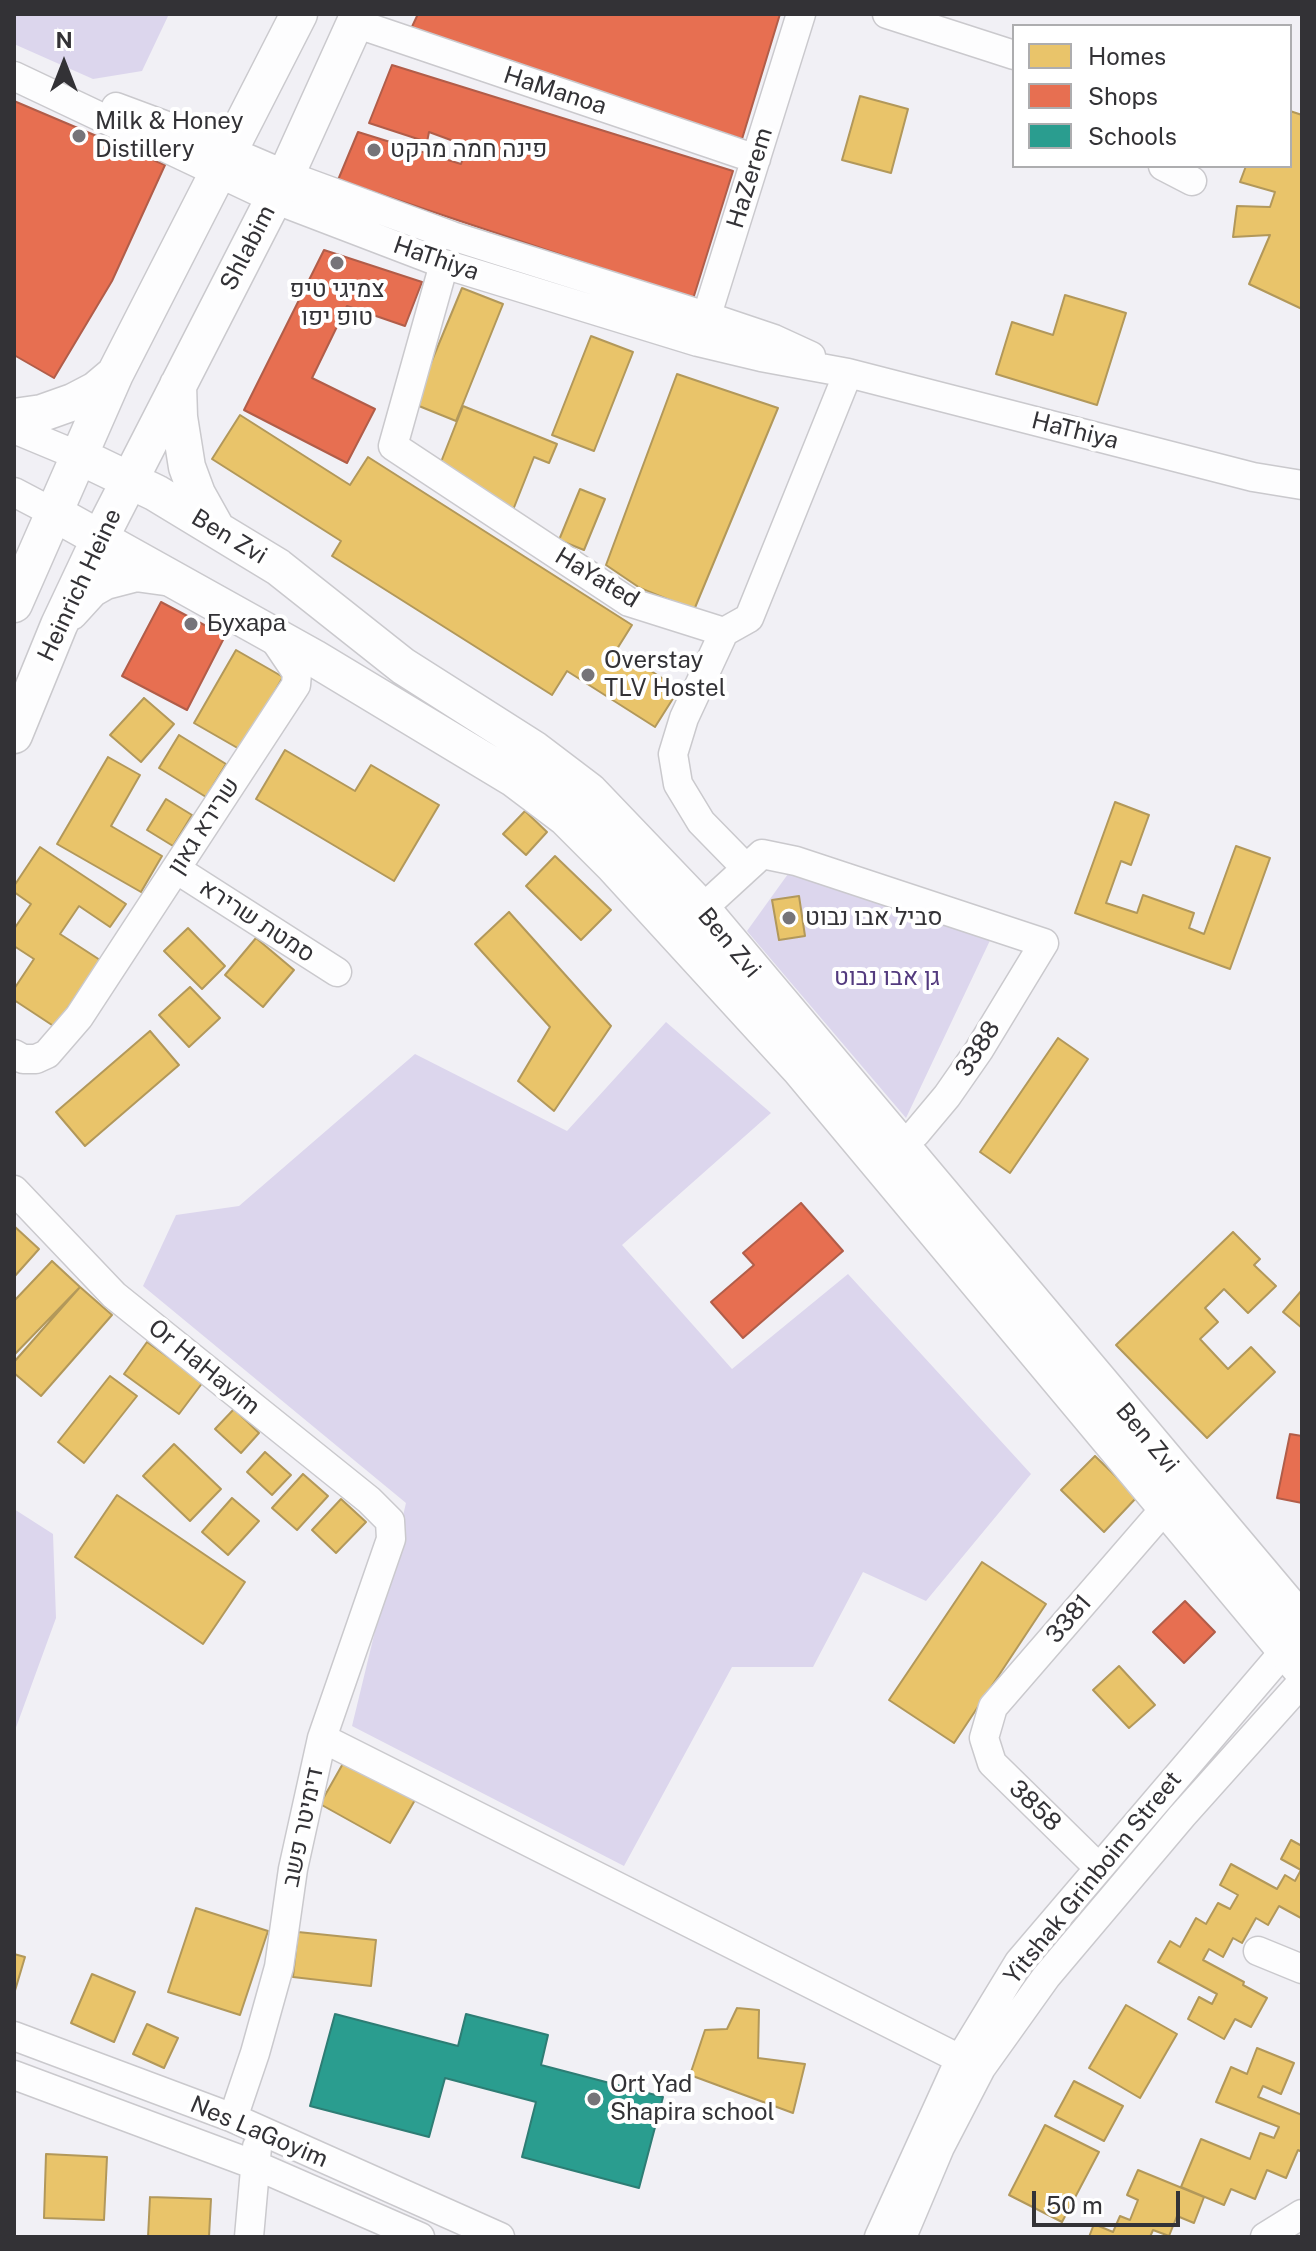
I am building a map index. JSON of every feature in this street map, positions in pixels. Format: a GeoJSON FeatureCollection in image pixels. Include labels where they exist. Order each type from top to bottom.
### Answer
{"type":"FeatureCollection","features":[{"type":"Feature","properties":{"kind":"main road"},"geometry":{"type":"LineString","coordinates":[[14,604],[115,374],[299,14]]}},
{"type":"Feature","properties":{"kind":"main road","name":"Shlabim"},"geometry":{"type":"LineString","coordinates":[[130,480],[280,187],[357,19]]}},
{"type":"Feature","properties":{"kind":"main road"},"geometry":{"type":"LineString","coordinates":[[14,417],[42,413],[73,402],[96,390],[115,374]]}},
{"type":"Feature","properties":{"kind":"main road"},"geometry":{"type":"LineString","coordinates":[[178,384],[179,417],[187,467],[197,494],[216,528]]}},
{"type":"Feature","properties":{"kind":"main road","name":"Ben Zvi"},"geometry":{"type":"LineString","coordinates":[[79,456],[130,480],[278,567],[403,666],[535,750],[589,791],[702,909],[1250,1563],[1297,1643]]}},
{"type":"Feature","properties":{"kind":"main road","name":"Heinrich Heine"},"geometry":{"type":"LineString","coordinates":[[14,735],[59,625],[130,480]]}},
{"type":"Feature","properties":{"kind":"main road","name":"Ben Zvi"},"geometry":{"type":"LineString","coordinates":[[54,513],[271,634],[513,778],[566,818],[624,876],[799,1068],[1167,1506],[1297,1643]]}},
{"type":"Feature","properties":{"kind":"main road"},"geometry":{"type":"LineString","coordinates":[[59,625],[91,589],[105,581],[136,573],[168,578]]}},
{"type":"Feature","properties":{"kind":"main road"},"geometry":{"type":"LineString","coordinates":[[1250,1563],[1302,1580]]}},
{"type":"Feature","properties":{"kind":"street","name":"HaZerem"},"geometry":{"type":"LineString","coordinates":[[702,329],[801,14]]}},
{"type":"Feature","properties":{"kind":"street"},"geometry":{"type":"LineString","coordinates":[[887,14],[1012,54]]}},
{"type":"Feature","properties":{"kind":"street","name":"HaManoa"},"geometry":{"type":"LineString","coordinates":[[357,19],[756,159]]}},
{"type":"Feature","properties":{"kind":"street","name":"HaThiya"},"geometry":{"type":"LineString","coordinates":[[14,76],[44,89],[108,104],[223,162],[444,264],[702,329],[774,339],[848,373],[1253,477],[1302,485]]}},
{"type":"Feature","properties":{"kind":"street"},"geometry":{"type":"LineString","coordinates":[[1167,168],[1192,181]]}},
{"type":"Feature","properties":{"kind":"street","name":"HaThiya"},"geometry":{"type":"LineString","coordinates":[[280,187],[452,236],[702,329]]}},
{"type":"Feature","properties":{"kind":"street","name":"HaYated"},"geometry":{"type":"LineString","coordinates":[[444,264],[393,446],[629,602],[724,632]]}},
{"type":"Feature","properties":{"kind":"street"},"geometry":{"type":"LineString","coordinates":[[702,909],[745,867],[701,822],[678,784],[673,754],[684,718],[724,632],[749,618],[848,373]]}},
{"type":"Feature","properties":{"kind":"street","name":"Ben Zvi"},"geometry":{"type":"LineString","coordinates":[[14,429],[79,456]]}},
{"type":"Feature","properties":{"kind":"street"},"geometry":{"type":"LineString","coordinates":[[1253,477],[1302,462]]}},
{"type":"Feature","properties":{"kind":"street","name":"Ben Zvi"},"geometry":{"type":"LineString","coordinates":[[14,492],[54,513]]}},
{"type":"Feature","properties":{"kind":"street","name":"שרירא גאון"},"geometry":{"type":"LineString","coordinates":[[14,1054],[23,1059],[36,1059],[47,1054],[79,1017],[296,685],[297,673],[271,634]]}},
{"type":"Feature","properties":{"kind":"street","name":"3388"},"geometry":{"type":"LineString","coordinates":[[745,867],[762,854],[796,861],[1044,943],[947,1096],[916,1133],[900,1145]]}},
{"type":"Feature","properties":{"kind":"street","name":"סמטת שרירא"},"geometry":{"type":"LineString","coordinates":[[176,869],[337,972]]}},
{"type":"Feature","properties":{"kind":"street","name":"Or HaHayim"},"geometry":{"type":"LineString","coordinates":[[14,1190],[114,1295],[369,1500],[390,1521],[391,1539]]}},
{"type":"Feature","properties":{"kind":"street","name":"3381"},"geometry":{"type":"LineString","coordinates":[[984,1738],[993,1707],[1167,1506]]}},
{"type":"Feature","properties":{"kind":"street","name":"דימיטר פשב"},"geometry":{"type":"LineString","coordinates":[[233,2118],[279,1967],[293,1869],[322,1738],[391,1539]]}},
{"type":"Feature","properties":{"kind":"street","name":"Yitshak Grinboim Street"},"geometry":{"type":"LineString","coordinates":[[879,2237],[960,2059],[1019,1962],[1098,1867],[1297,1643]]}},
{"type":"Feature","properties":{"kind":"street","name":"Yitshak Grinboim Street"},"geometry":{"type":"LineString","coordinates":[[902,2237],[940,2147],[981,2068],[1046,1977],[1182,1816],[1302,1682]]}},
{"type":"Feature","properties":{"kind":"street"},"geometry":{"type":"LineString","coordinates":[[322,1738],[960,2059]]}},
{"type":"Feature","properties":{"kind":"street","name":"3858"},"geometry":{"type":"LineString","coordinates":[[984,1738],[992,1763],[1098,1867]]}},
{"type":"Feature","properties":{"kind":"street"},"geometry":{"type":"LineString","coordinates":[[1258,1951],[1302,1969]]}},
{"type":"Feature","properties":{"kind":"street","name":"Nes LaGoyim"},"geometry":{"type":"LineString","coordinates":[[14,2036],[233,2118],[500,2237]]}},
{"type":"Feature","properties":{"kind":"street","name":"Nes LaGoyim"},"geometry":{"type":"LineString","coordinates":[[14,2075],[255,2165],[420,2237]]}},
{"type":"Feature","properties":{"kind":"street"},"geometry":{"type":"LineString","coordinates":[[249,2237],[260,2131]]}},
{"type":"Feature","properties":{"kind":"street"},"geometry":{"type":"LineString","coordinates":[[1265,2237],[1302,2214]]}},
{"type":"Feature","properties":{"kind":"green space"},"geometry":{"type":"Polygon","coordinates":[[[14,14],[169,14],[142,71],[93,79],[14,44],[14,14]]]}},
{"type":"Feature","properties":{"kind":"green space","name":"גן אבו נבוט"},"geometry":{"type":"Polygon","coordinates":[[[793,867],[994,932],[906,1118],[747,931],[793,867]]]}},
{"type":"Feature","properties":{"kind":"green space"},"geometry":{"type":"Polygon","coordinates":[[[666,1022],[771,1113],[622,1245],[732,1369],[848,1274],[1031,1474],[926,1601],[863,1572],[813,1667],[732,1667],[624,1866],[352,1726],[406,1503],[143,1286],[176,1215],[239,1206],[415,1054],[567,1131],[666,1022]]]}},
{"type":"Feature","properties":{"kind":"green space"},"geometry":{"type":"Polygon","coordinates":[[[14,1509],[53,1534],[56,1618],[14,1733],[14,1509]]]}},
{"type":"Feature","properties":{"kind":"building: Homes"},"geometry":{"type":"Polygon","coordinates":[[[860,96],[908,109],[891,173],[842,160],[860,96]]]}},
{"type":"Feature","properties":{"kind":"building: Homes"},"geometry":{"type":"Polygon","coordinates":[[[1292,112],[1302,115],[1302,309],[1249,284],[1270,235],[1233,237],[1237,206],[1270,207],[1275,192],[1240,182],[1245,168],[1292,168],[1292,112]]]}},
{"type":"Feature","properties":{"kind":"building: Homes"},"geometry":{"type":"Polygon","coordinates":[[[462,288],[503,304],[456,421],[414,404],[462,288]]]}},
{"type":"Feature","properties":{"kind":"building: Homes"},"geometry":{"type":"Polygon","coordinates":[[[1065,295],[1126,313],[1097,405],[996,374],[1012,322],[1053,335],[1065,295]]]}},
{"type":"Feature","properties":{"kind":"building: Homes"},"geometry":{"type":"Polygon","coordinates":[[[591,336],[633,352],[594,451],[552,435],[591,336]]]}},
{"type":"Feature","properties":{"kind":"building: Homes"},"geometry":{"type":"Polygon","coordinates":[[[677,374],[778,408],[694,610],[640,588],[606,565],[677,374]]]}},
{"type":"Feature","properties":{"kind":"building: Homes"},"geometry":{"type":"Polygon","coordinates":[[[463,406],[557,444],[549,463],[534,457],[513,510],[441,462],[463,406]]]}},
{"type":"Feature","properties":{"kind":"building: Homes"},"geometry":{"type":"Polygon","coordinates":[[[240,415],[350,485],[368,457],[632,625],[617,649],[679,689],[655,727],[567,671],[552,695],[332,556],[341,541],[212,459],[240,415]]]}},
{"type":"Feature","properties":{"kind":"building: Homes"},"geometry":{"type":"Polygon","coordinates":[[[580,489],[605,499],[584,550],[559,540],[580,489]]]}},
{"type":"Feature","properties":{"kind":"building: Homes"},"geometry":{"type":"Polygon","coordinates":[[[236,650],[283,677],[241,750],[194,723],[236,650]]]}},
{"type":"Feature","properties":{"kind":"building: Homes"},"geometry":{"type":"Polygon","coordinates":[[[144,698],[174,724],[141,762],[110,735],[144,698]]]}},
{"type":"Feature","properties":{"kind":"building: Homes"},"geometry":{"type":"Polygon","coordinates":[[[179,735],[226,764],[206,797],[159,768],[179,735]]]}},
{"type":"Feature","properties":{"kind":"building: Homes"},"geometry":{"type":"Polygon","coordinates":[[[285,750],[355,791],[371,765],[439,805],[394,881],[256,799],[285,750]]]}},
{"type":"Feature","properties":{"kind":"building: Homes"},"geometry":{"type":"Polygon","coordinates":[[[108,757],[140,775],[111,826],[162,856],[141,892],[57,844],[108,757]]]}},
{"type":"Feature","properties":{"kind":"building: Homes"},"geometry":{"type":"Polygon","coordinates":[[[166,799],[192,815],[173,846],[147,830],[166,799]]]}},
{"type":"Feature","properties":{"kind":"building: Homes"},"geometry":{"type":"Polygon","coordinates":[[[1115,802],[1149,815],[1131,865],[1121,861],[1106,903],[1137,913],[1143,895],[1194,913],[1189,928],[1204,934],[1236,846],[1270,858],[1230,969],[1075,913],[1115,802]]]}},
{"type":"Feature","properties":{"kind":"building: Homes"},"geometry":{"type":"Polygon","coordinates":[[[525,811],[547,832],[526,855],[503,834],[525,811]]]}},
{"type":"Feature","properties":{"kind":"building: Homes"},"geometry":{"type":"Polygon","coordinates":[[[40,847],[126,904],[110,927],[79,906],[60,934],[100,960],[55,1027],[14,1000],[14,989],[34,959],[14,946],[14,929],[31,904],[14,892],[14,886],[40,847]]]}},
{"type":"Feature","properties":{"kind":"building: Homes"},"geometry":{"type":"Polygon","coordinates":[[[555,856],[611,910],[581,940],[526,886],[555,856]]]}},
{"type":"Feature","properties":{"kind":"building: Homes","name":"סביל אבו נבוט"},"geometry":{"type":"Polygon","coordinates":[[[799,896],[805,936],[779,940],[772,900],[799,896]]]}},
{"type":"Feature","properties":{"kind":"building: Homes"},"geometry":{"type":"Polygon","coordinates":[[[509,912],[611,1026],[554,1111],[518,1081],[550,1027],[475,944],[509,912]]]}},
{"type":"Feature","properties":{"kind":"building: Homes"},"geometry":{"type":"Polygon","coordinates":[[[188,928],[225,966],[202,989],[164,951],[188,928]]]}},
{"type":"Feature","properties":{"kind":"building: Homes"},"geometry":{"type":"Polygon","coordinates":[[[256,938],[294,970],[263,1007],[225,975],[256,938]]]}},
{"type":"Feature","properties":{"kind":"building: Homes"},"geometry":{"type":"Polygon","coordinates":[[[190,987],[220,1018],[189,1047],[159,1015],[190,987]]]}},
{"type":"Feature","properties":{"kind":"building: Homes"},"geometry":{"type":"Polygon","coordinates":[[[150,1031],[179,1065],[85,1146],[56,1112],[150,1031]]]}},
{"type":"Feature","properties":{"kind":"building: Homes"},"geometry":{"type":"Polygon","coordinates":[[[1058,1038],[1088,1059],[1010,1173],[980,1152],[1058,1038]]]}},
{"type":"Feature","properties":{"kind":"building: Homes"},"geometry":{"type":"Polygon","coordinates":[[[14,1226],[39,1249],[14,1277],[14,1226]]]}},
{"type":"Feature","properties":{"kind":"building: Homes"},"geometry":{"type":"Polygon","coordinates":[[[1233,1232],[1260,1259],[1254,1265],[1276,1286],[1248,1313],[1224,1289],[1205,1308],[1218,1322],[1200,1339],[1228,1369],[1251,1347],[1275,1372],[1207,1438],[1116,1345],[1233,1232]]]}},
{"type":"Feature","properties":{"kind":"building: Homes"},"geometry":{"type":"Polygon","coordinates":[[[52,1261],[80,1287],[14,1355],[14,1301],[52,1261]]]}},
{"type":"Feature","properties":{"kind":"building: Homes"},"geometry":{"type":"Polygon","coordinates":[[[80,1287],[112,1315],[41,1396],[14,1373],[14,1362],[80,1287]]]}},
{"type":"Feature","properties":{"kind":"building: Homes"},"geometry":{"type":"Polygon","coordinates":[[[1302,1290],[1302,1328],[1283,1312],[1302,1290]]]}},
{"type":"Feature","properties":{"kind":"building: Homes"},"geometry":{"type":"Polygon","coordinates":[[[147,1342],[203,1382],[179,1414],[124,1374],[147,1342]]]}},
{"type":"Feature","properties":{"kind":"building: Homes"},"geometry":{"type":"Polygon","coordinates":[[[110,1376],[137,1396],[84,1463],[58,1442],[110,1376]]]}},
{"type":"Feature","properties":{"kind":"building: Homes"},"geometry":{"type":"Polygon","coordinates":[[[234,1409],[259,1433],[241,1453],[215,1429],[234,1409]]]}},
{"type":"Feature","properties":{"kind":"building: Homes"},"geometry":{"type":"Polygon","coordinates":[[[174,1444],[221,1489],[190,1521],[143,1476],[174,1444]]]}},
{"type":"Feature","properties":{"kind":"building: Homes"},"geometry":{"type":"Polygon","coordinates":[[[265,1452],[291,1475],[272,1495],[247,1472],[265,1452]]]}},
{"type":"Feature","properties":{"kind":"building: Homes"},"geometry":{"type":"Polygon","coordinates":[[[1095,1456],[1137,1497],[1104,1532],[1061,1490],[1095,1456]]]}},
{"type":"Feature","properties":{"kind":"building: Homes"},"geometry":{"type":"Polygon","coordinates":[[[303,1474],[328,1496],[297,1530],[272,1508],[303,1474]]]}},
{"type":"Feature","properties":{"kind":"building: Homes"},"geometry":{"type":"Polygon","coordinates":[[[117,1495],[245,1582],[203,1644],[75,1557],[117,1495]]]}},
{"type":"Feature","properties":{"kind":"building: Homes"},"geometry":{"type":"Polygon","coordinates":[[[232,1498],[259,1521],[228,1555],[202,1532],[232,1498]]]}},
{"type":"Feature","properties":{"kind":"building: Homes"},"geometry":{"type":"Polygon","coordinates":[[[341,1499],[366,1522],[336,1553],[312,1530],[341,1499]]]}},
{"type":"Feature","properties":{"kind":"building: Homes"},"geometry":{"type":"Polygon","coordinates":[[[982,1562],[1046,1604],[954,1743],[889,1700],[982,1562]]]}},
{"type":"Feature","properties":{"kind":"building: Homes"},"geometry":{"type":"Polygon","coordinates":[[[1119,1666],[1155,1705],[1129,1728],[1093,1690],[1119,1666]]]}},
{"type":"Feature","properties":{"kind":"building: Homes"},"geometry":{"type":"Polygon","coordinates":[[[345,1760],[415,1800],[390,1843],[320,1804],[345,1760]]]}},
{"type":"Feature","properties":{"kind":"building: Homes"},"geometry":{"type":"Polygon","coordinates":[[[1291,1840],[1302,1846],[1301,1918],[1279,1906],[1268,1925],[1256,1918],[1242,1943],[1233,1938],[1223,1957],[1209,1949],[1203,1960],[1267,1998],[1251,2027],[1235,2019],[1224,2039],[1188,2019],[1199,1997],[1212,2004],[1217,1994],[1158,1962],[1170,1941],[1180,1947],[1196,1918],[1206,1924],[1218,1903],[1230,1909],[1238,1895],[1220,1885],[1231,1864],[1277,1889],[1285,1875],[1295,1881],[1301,1870],[1281,1859],[1291,1840]]]}},
{"type":"Feature","properties":{"kind":"building: Homes"},"geometry":{"type":"Polygon","coordinates":[[[196,1908],[268,1931],[240,2015],[168,1992],[196,1908]]]}},
{"type":"Feature","properties":{"kind":"building: Homes"},"geometry":{"type":"Polygon","coordinates":[[[298,1932],[376,1940],[371,1986],[293,1977],[298,1932]]]}},
{"type":"Feature","properties":{"kind":"building: Homes"},"geometry":{"type":"Polygon","coordinates":[[[14,1954],[25,1957],[14,1994],[14,1954]]]}},
{"type":"Feature","properties":{"kind":"building: Homes"},"geometry":{"type":"Polygon","coordinates":[[[92,1974],[135,1992],[114,2042],[71,2023],[92,1974]]]}},
{"type":"Feature","properties":{"kind":"building: Homes"},"geometry":{"type":"Polygon","coordinates":[[[1126,2005],[1177,2034],[1140,2098],[1089,2068],[1126,2005]]]}},
{"type":"Feature","properties":{"kind":"building: Homes"},"geometry":{"type":"Polygon","coordinates":[[[737,2008],[759,2010],[758,2058],[805,2064],[793,2113],[690,2075],[705,2030],[727,2029],[737,2008]]]}},
{"type":"Feature","properties":{"kind":"building: Homes"},"geometry":{"type":"Polygon","coordinates":[[[147,2024],[178,2038],[164,2068],[133,2054],[147,2024]]]}},
{"type":"Feature","properties":{"kind":"building: Homes"},"geometry":{"type":"Polygon","coordinates":[[[1257,2048],[1294,2063],[1281,2094],[1263,2086],[1258,2097],[1302,2115],[1302,2152],[1298,2150],[1286,2178],[1267,2170],[1255,2199],[1231,2189],[1224,2205],[1181,2187],[1201,2139],[1250,2159],[1260,2133],[1274,2138],[1279,2127],[1216,2102],[1231,2067],[1247,2074],[1257,2048]]]}},
{"type":"Feature","properties":{"kind":"building: Homes"},"geometry":{"type":"Polygon","coordinates":[[[1074,2081],[1123,2106],[1104,2141],[1055,2116],[1074,2081]]]}},
{"type":"Feature","properties":{"kind":"building: Homes"},"geometry":{"type":"Polygon","coordinates":[[[1045,2125],[1099,2152],[1062,2222],[1009,2195],[1045,2125]]]}},
{"type":"Feature","properties":{"kind":"building: Homes"},"geometry":{"type":"Polygon","coordinates":[[[46,2154],[107,2157],[104,2220],[44,2218],[46,2154]]]}},
{"type":"Feature","properties":{"kind":"building: Homes"},"geometry":{"type":"Polygon","coordinates":[[[1138,2170],[1204,2197],[1194,2223],[1177,2216],[1169,2236],[1153,2230],[1150,2237],[1089,2237],[1094,2224],[1113,2232],[1120,2216],[1130,2220],[1138,2200],[1127,2195],[1138,2170]]]}},
{"type":"Feature","properties":{"kind":"building: Homes"},"geometry":{"type":"Polygon","coordinates":[[[150,2197],[211,2199],[209,2237],[148,2237],[150,2197]]]}},
{"type":"Feature","properties":{"kind":"building: Shops"},"geometry":{"type":"Polygon","coordinates":[[[418,14],[780,14],[742,139],[409,33],[418,14]]]}},
{"type":"Feature","properties":{"kind":"building: Shops"},"geometry":{"type":"Polygon","coordinates":[[[392,65],[733,171],[693,299],[338,180],[358,132],[461,164],[467,146],[429,132],[427,142],[369,123],[392,65]]]}},
{"type":"Feature","properties":{"kind":"building: Shops"},"geometry":{"type":"Polygon","coordinates":[[[14,101],[165,165],[112,281],[54,378],[14,355],[14,101]]]}},
{"type":"Feature","properties":{"kind":"building: Shops"},"geometry":{"type":"Polygon","coordinates":[[[324,250],[422,282],[405,326],[347,306],[312,378],[375,409],[347,463],[244,410],[324,250]]]}},
{"type":"Feature","properties":{"kind":"building: Shops"},"geometry":{"type":"Polygon","coordinates":[[[161,602],[225,636],[187,710],[122,676],[161,602]]]}},
{"type":"Feature","properties":{"kind":"building: Shops"},"geometry":{"type":"Polygon","coordinates":[[[801,1203],[843,1251],[743,1338],[711,1302],[754,1265],[743,1253],[801,1203]]]}},
{"type":"Feature","properties":{"kind":"building: Shops"},"geometry":{"type":"Polygon","coordinates":[[[1290,1434],[1302,1436],[1302,1503],[1277,1498],[1290,1434]]]}},
{"type":"Feature","properties":{"kind":"building: Shops"},"geometry":{"type":"Polygon","coordinates":[[[1185,1601],[1215,1632],[1184,1663],[1153,1632],[1185,1601]]]}},
{"type":"Feature","properties":{"kind":"building: Schools","name":"Ort Yad Shapira school"},"geometry":{"type":"Polygon","coordinates":[[[335,2014],[458,2046],[466,2014],[548,2035],[541,2065],[663,2097],[639,2188],[522,2157],[536,2102],[445,2078],[429,2137],[310,2106],[335,2014]]]}},
{"type":"Feature","properties":{"kind":"place","name":"Milk & Honey Distillery"},"geometry":{"type":"Point","coordinates":[79,136]}},
{"type":"Feature","properties":{"kind":"place","name":"פינה חמה מרקט"},"geometry":{"type":"Point","coordinates":[374,150]}},
{"type":"Feature","properties":{"kind":"place","name":"צמיגי טיפ טופ יפו"},"geometry":{"type":"Point","coordinates":[337,263]}},
{"type":"Feature","properties":{"kind":"place","name":"Бухара"},"geometry":{"type":"Point","coordinates":[191,624]}},
{"type":"Feature","properties":{"kind":"place","name":"Overstay TLV Hostel"},"geometry":{"type":"Point","coordinates":[588,675]}},
{"type":"Feature","properties":{"kind":"place","name":"סביל אבו נבוט"},"geometry":{"type":"Point","coordinates":[789,918]}},
{"type":"Feature","properties":{"kind":"place","name":"Ort Yad Shapira school"},"geometry":{"type":"Point","coordinates":[594,2099]}}]}
